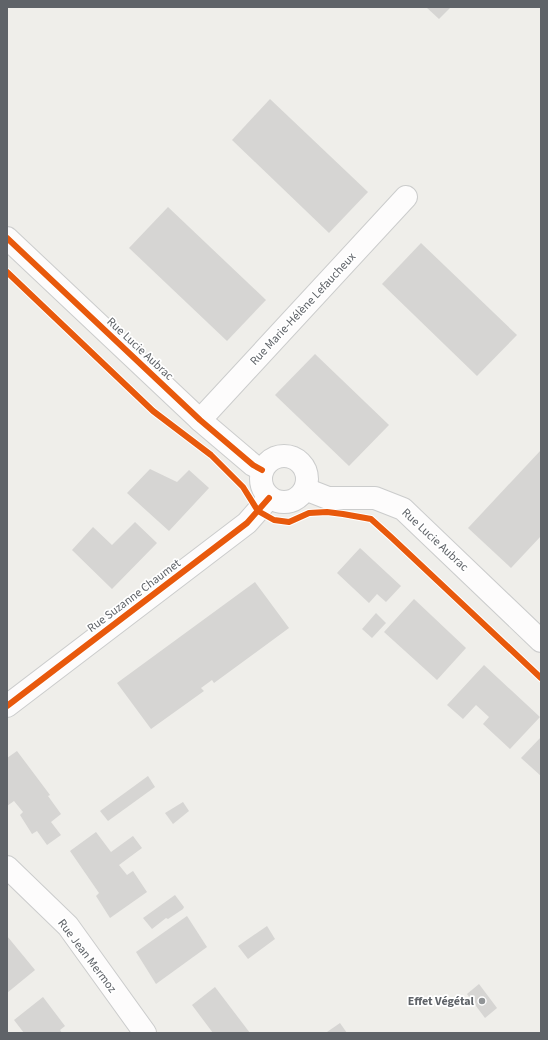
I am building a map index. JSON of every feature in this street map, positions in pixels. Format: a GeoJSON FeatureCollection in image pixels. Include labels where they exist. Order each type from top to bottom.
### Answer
{"type":"FeatureCollection","features":[{"type":"Feature","properties":{"kind":"street","name":"Rue Marie-Hélène Lefaucheux"},"geometry":{"type":"LineString","coordinates":[[200,420],[406,197]]}},
{"type":"Feature","properties":{"kind":"street","name":"Rue Lucie Aubrac"},"geometry":{"type":"LineString","coordinates":[[7,238],[200,420],[253,465],[262,470]]}},
{"type":"Feature","properties":{"kind":"street"},"geometry":{"type":"LineString","coordinates":[[281,456],[296,460],[306,473],[307,481],[305,489],[296,500],[282,503],[275,501],[269,498],[261,485],[260,478],[262,470],[266,463],[273,458],[281,456]]}},
{"type":"Feature","properties":{"kind":"street","name":"Rue Lucie Aubrac"},"geometry":{"type":"LineString","coordinates":[[305,489],[328,498],[375,498],[402,509],[541,641]]}},
{"type":"Feature","properties":{"kind":"street","name":"Rue Suzanne Chaumet"},"geometry":{"type":"LineString","coordinates":[[7,706],[247,524],[269,498]]}},
{"type":"Feature","properties":{"kind":"street","name":"Rue Jean Mermoz"},"geometry":{"type":"LineString","coordinates":[[7,867],[68,926],[145,1033]]}},
{"type":"Feature","properties":{"kind":"building"},"geometry":{"type":"Polygon","coordinates":[[[426,7],[451,7],[439,19],[426,7]]]}},
{"type":"Feature","properties":{"kind":"building"},"geometry":{"type":"Polygon","coordinates":[[[270,99],[368,192],[329,233],[232,140],[270,99]]]}},
{"type":"Feature","properties":{"kind":"building"},"geometry":{"type":"Polygon","coordinates":[[[168,207],[266,300],[227,341],[129,248],[168,207]]]}},
{"type":"Feature","properties":{"kind":"building"},"geometry":{"type":"Polygon","coordinates":[[[421,243],[517,335],[477,376],[382,284],[421,243]]]}},
{"type":"Feature","properties":{"kind":"building"},"geometry":{"type":"Polygon","coordinates":[[[315,354],[389,425],[349,466],[275,395],[315,354]]]}},
{"type":"Feature","properties":{"kind":"building"},"geometry":{"type":"Polygon","coordinates":[[[541,450],[541,536],[511,568],[468,528],[541,450]]]}},
{"type":"Feature","properties":{"kind":"building"},"geometry":{"type":"Polygon","coordinates":[[[150,469],[177,482],[189,470],[209,488],[169,531],[127,493],[150,469]]]}},
{"type":"Feature","properties":{"kind":"building"},"geometry":{"type":"Polygon","coordinates":[[[135,522],[157,543],[112,589],[72,550],[93,527],[112,545],[135,522]]]}},
{"type":"Feature","properties":{"kind":"building"},"geometry":{"type":"Polygon","coordinates":[[[360,548],[401,586],[386,602],[377,594],[369,603],[337,573],[360,548]]]}},
{"type":"Feature","properties":{"kind":"building"},"geometry":{"type":"Polygon","coordinates":[[[255,582],[289,628],[214,683],[212,680],[201,688],[204,691],[151,729],[117,683],[255,582]]]}},
{"type":"Feature","properties":{"kind":"building"},"geometry":{"type":"Polygon","coordinates":[[[414,599],[466,648],[437,680],[384,632],[414,599]]]}},
{"type":"Feature","properties":{"kind":"building"},"geometry":{"type":"Polygon","coordinates":[[[376,613],[386,623],[372,638],[362,629],[376,613]]]}},
{"type":"Feature","properties":{"kind":"building"},"geometry":{"type":"Polygon","coordinates":[[[484,665],[540,717],[510,749],[483,724],[489,717],[476,705],[463,719],[447,705],[484,665]]]}},
{"type":"Feature","properties":{"kind":"building"},"geometry":{"type":"Polygon","coordinates":[[[541,737],[541,776],[521,758],[541,737]]]}},
{"type":"Feature","properties":{"kind":"building"},"geometry":{"type":"Polygon","coordinates":[[[17,751],[50,795],[48,796],[61,814],[51,822],[61,835],[47,845],[37,831],[32,834],[20,815],[23,812],[14,801],[7,806],[7,758],[17,751]]]}},
{"type":"Feature","properties":{"kind":"building"},"geometry":{"type":"Polygon","coordinates":[[[148,776],[155,787],[108,821],[100,811],[148,776]]]}},
{"type":"Feature","properties":{"kind":"building"},"geometry":{"type":"Polygon","coordinates":[[[183,802],[189,811],[173,824],[165,813],[183,802]]]}},
{"type":"Feature","properties":{"kind":"building"},"geometry":{"type":"Polygon","coordinates":[[[96,832],[111,852],[133,836],[142,848],[119,865],[127,875],[133,871],[147,892],[110,918],[96,896],[99,893],[70,851],[96,832]]]}},
{"type":"Feature","properties":{"kind":"building"},"geometry":{"type":"Polygon","coordinates":[[[175,895],[184,907],[183,909],[168,919],[166,918],[152,929],[143,918],[175,895]]]}},
{"type":"Feature","properties":{"kind":"building"},"geometry":{"type":"Polygon","coordinates":[[[187,916],[207,947],[156,984],[136,952],[187,916]]]}},
{"type":"Feature","properties":{"kind":"building"},"geometry":{"type":"Polygon","coordinates":[[[267,926],[275,939],[248,959],[238,946],[267,926]]]}},
{"type":"Feature","properties":{"kind":"building"},"geometry":{"type":"Polygon","coordinates":[[[7,936],[35,970],[7,993],[7,936]]]}},
{"type":"Feature","properties":{"kind":"building","name":"Effet Végétal"},"geometry":{"type":"Polygon","coordinates":[[[479,984],[497,1008],[485,1018],[467,994],[479,984]]]}},
{"type":"Feature","properties":{"kind":"building"},"geometry":{"type":"Polygon","coordinates":[[[215,987],[250,1033],[213,1033],[192,1005],[215,987]]]}},
{"type":"Feature","properties":{"kind":"building"},"geometry":{"type":"Polygon","coordinates":[[[43,997],[65,1026],[60,1030],[62,1033],[24,1033],[14,1020],[43,997]]]}},
{"type":"Feature","properties":{"kind":"building"},"geometry":{"type":"Polygon","coordinates":[[[340,1023],[347,1033],[327,1032],[340,1023]]]}},
{"type":"Feature","properties":{"kind":"cycle path"},"geometry":{"type":"LineString","coordinates":[[7,238],[200,420],[253,465],[262,470]]}},
{"type":"Feature","properties":{"kind":"cycle path"},"geometry":{"type":"LineString","coordinates":[[7,272],[153,411],[211,455],[243,487],[258,511],[274,520],[289,522],[309,513],[327,512],[371,519],[541,678]]}},
{"type":"Feature","properties":{"kind":"cycle path"},"geometry":{"type":"LineString","coordinates":[[7,706],[247,523],[269,498]]}},
{"type":"Feature","properties":{"kind":"place","name":"Effet Végétal"},"geometry":{"type":"Point","coordinates":[482,1001]}}]}
